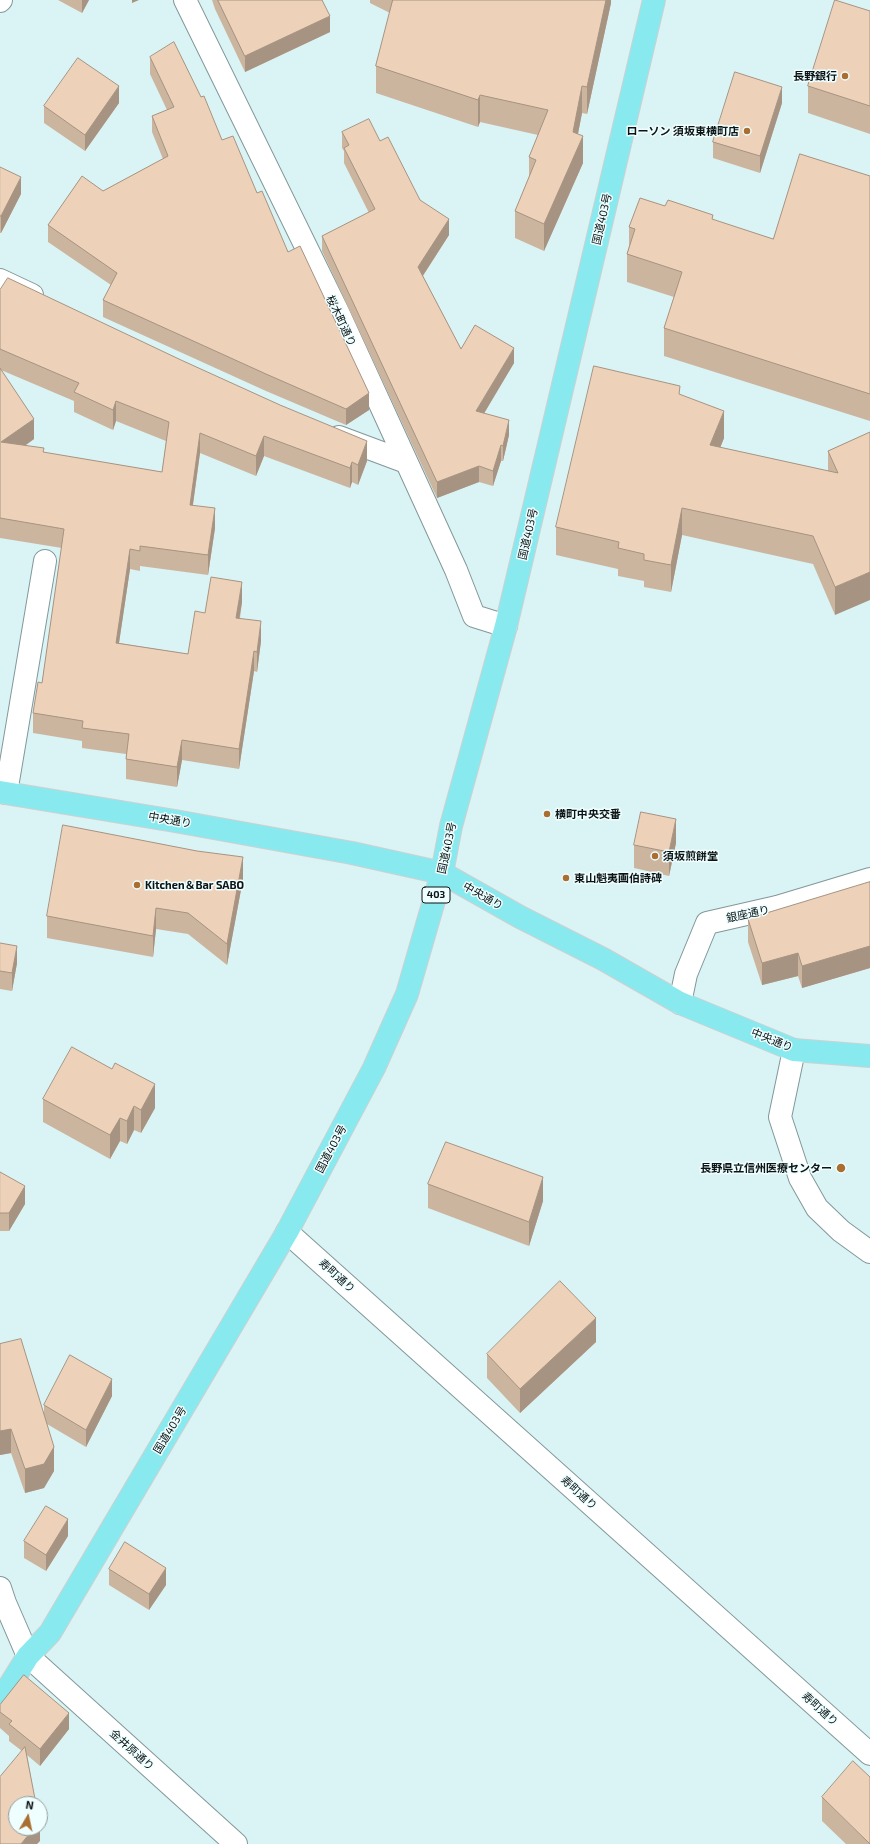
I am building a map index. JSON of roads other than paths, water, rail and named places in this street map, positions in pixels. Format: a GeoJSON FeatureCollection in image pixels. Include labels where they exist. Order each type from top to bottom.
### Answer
{"type":"FeatureCollection","features":[{"type":"Feature","properties":{"kind":"highway","name":"国道403号"},"geometry":{"type":"LineString","coordinates":[[0,1701],[28,1656],[50,1633],[287,1232],[374,1068],[407,994],[442,873],[451,826],[506,626],[654,0]]}},
{"type":"Feature","properties":{"kind":"highway","name":"中央通り"},"geometry":{"type":"LineString","coordinates":[[3,793],[175,821],[352,853],[442,873],[520,917],[603,959],[680,1003],[794,1050],[870,1056]]}},
{"type":"Feature","properties":{"kind":"street","name":"桜木町通り"},"geometry":{"type":"LineString","coordinates":[[185,0],[338,312],[456,570],[474,616],[506,626]]}},
{"type":"Feature","properties":{"kind":"street"},"geometry":{"type":"LineString","coordinates":[[0,280],[52,305]]}},
{"type":"Feature","properties":{"kind":"street"},"geometry":{"type":"LineString","coordinates":[[323,430],[406,462]]}},
{"type":"Feature","properties":{"kind":"street"},"geometry":{"type":"LineString","coordinates":[[3,793],[45,562]]}},
{"type":"Feature","properties":{"kind":"street","name":"銀座通り"},"geometry":{"type":"LineString","coordinates":[[680,1003],[686,974],[706,923],[776,907],[870,879]]}},
{"type":"Feature","properties":{"kind":"street"},"geometry":{"type":"LineString","coordinates":[[794,1050],[780,1117],[800,1178],[817,1208],[841,1232],[870,1252]]}},
{"type":"Feature","properties":{"kind":"street","name":"寿町通り"},"geometry":{"type":"LineString","coordinates":[[287,1232],[870,1754]]}},
{"type":"Feature","properties":{"kind":"street"},"geometry":{"type":"LineString","coordinates":[[0,1588],[28,1656]]}},
{"type":"Feature","properties":{"kind":"street","name":"金井原通り"},"geometry":{"type":"LineString","coordinates":[[28,1656],[236,1844]]}},
{"type":"Feature","properties":{"kind":"place","name":"長野銀行"},"geometry":{"type":"Point","coordinates":[845,76]}},
{"type":"Feature","properties":{"kind":"place","name":"ローソン 須坂東横町店"},"geometry":{"type":"Point","coordinates":[747,131]}},
{"type":"Feature","properties":{"kind":"place","name":"横町中央交番"},"geometry":{"type":"Point","coordinates":[547,814]}},
{"type":"Feature","properties":{"kind":"place","name":"須坂煎餅堂"},"geometry":{"type":"Point","coordinates":[655,856]}},
{"type":"Feature","properties":{"kind":"place","name":"東山魁夷画伯詩碑"},"geometry":{"type":"Point","coordinates":[566,878]}},
{"type":"Feature","properties":{"kind":"place","name":"Kitchen＆Bar SABO"},"geometry":{"type":"Point","coordinates":[137,885]}},
{"type":"Feature","properties":{"kind":"place","name":"長野県立信州医療センター"},"geometry":{"type":"Point","coordinates":[841,1168]}}]}
